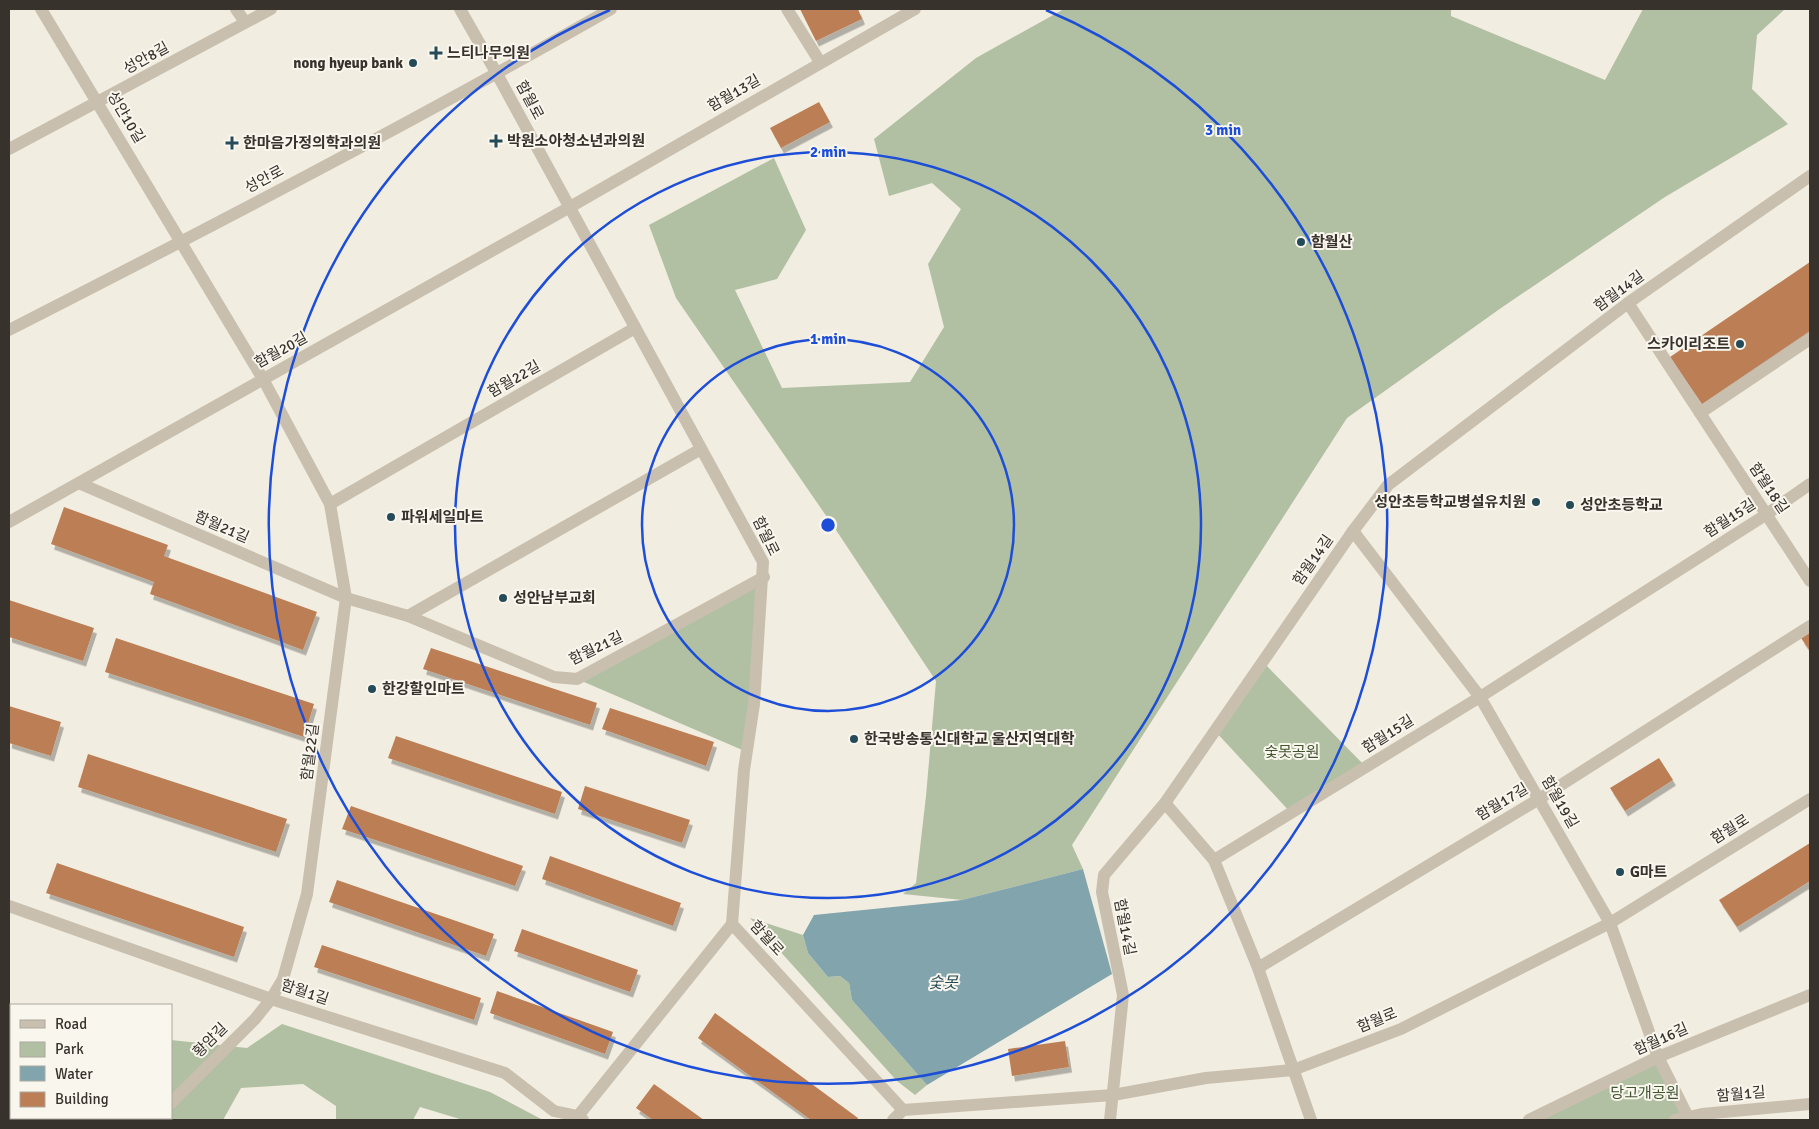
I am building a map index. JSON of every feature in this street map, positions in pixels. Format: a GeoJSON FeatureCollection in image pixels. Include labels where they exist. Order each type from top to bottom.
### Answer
{"type":"FeatureCollection","features":[{"type":"Feature","properties":{"kind":"street","name":"성안10길"},"geometry":{"type":"LineString","coordinates":[[41,9],[182,242]]}},
{"type":"Feature","properties":{"kind":"street"},"geometry":{"type":"LineString","coordinates":[[236,9],[246,22]]}},
{"type":"Feature","properties":{"kind":"street","name":"성안8길"},"geometry":{"type":"LineString","coordinates":[[9,149],[271,9]]}},
{"type":"Feature","properties":{"kind":"street","name":"함월로"},"geometry":{"type":"LineString","coordinates":[[460,9],[498,74],[763,562],[764,577],[754,704],[744,770],[732,924],[903,1110],[1113,1095],[1206,1078],[1293,1070],[1401,1029],[1610,923],[1810,799]]}},
{"type":"Feature","properties":{"kind":"street","name":"성안로"},"geometry":{"type":"LineString","coordinates":[[9,330],[182,242],[498,74],[611,9]]}},
{"type":"Feature","properties":{"kind":"street"},"geometry":{"type":"LineString","coordinates":[[787,9],[820,62]]}},
{"type":"Feature","properties":{"kind":"street","name":"함월13길"},"geometry":{"type":"LineString","coordinates":[[570,207],[915,9]]}},
{"type":"Feature","properties":{"kind":"street","name":"함월14길"},"geometry":{"type":"LineString","coordinates":[[1110,1120],[1123,995],[1102,892],[1104,875],[1165,803],[1353,530],[1388,485],[1628,304],[1810,176]]}},
{"type":"Feature","properties":{"kind":"street","name":"함월20길"},"geometry":{"type":"LineString","coordinates":[[9,522],[81,484],[262,378],[570,207]]}},
{"type":"Feature","properties":{"kind":"street","name":"함월22길"},"geometry":{"type":"LineString","coordinates":[[182,242],[262,378],[330,504],[346,598],[308,894],[284,979],[272,999]]}},
{"type":"Feature","properties":{"kind":"street","name":"함월18길"},"geometry":{"type":"LineString","coordinates":[[1628,304],[1810,580]]}},
{"type":"Feature","properties":{"kind":"street","name":"함월22길"},"geometry":{"type":"LineString","coordinates":[[330,504],[635,328]]}},
{"type":"Feature","properties":{"kind":"street"},"geometry":{"type":"LineString","coordinates":[[1700,413],[1810,339]]}},
{"type":"Feature","properties":{"kind":"street"},"geometry":{"type":"LineString","coordinates":[[408,616],[700,449]]}},
{"type":"Feature","properties":{"kind":"street","name":"함월21길"},"geometry":{"type":"LineString","coordinates":[[81,484],[346,598],[408,616],[554,677],[577,679],[764,577]]}},
{"type":"Feature","properties":{"kind":"street","name":"함월15길"},"geometry":{"type":"LineString","coordinates":[[1214,860],[1480,697],[1767,514],[1810,484]]}},
{"type":"Feature","properties":{"kind":"street","name":"함월19길"},"geometry":{"type":"LineString","coordinates":[[1353,530],[1480,697],[1610,923],[1682,1119]]}},
{"type":"Feature","properties":{"kind":"street","name":"함월17길"},"geometry":{"type":"LineString","coordinates":[[1258,968],[1539,799],[1810,626]]}},
{"type":"Feature","properties":{"kind":"street"},"geometry":{"type":"LineString","coordinates":[[1165,803],[1214,860],[1258,968],[1311,1120]]}},
{"type":"Feature","properties":{"kind":"street","name":"함월1길"},"geometry":{"type":"LineString","coordinates":[[9,906],[272,999],[505,1073],[554,1111],[580,1118]]}},
{"type":"Feature","properties":{"kind":"street"},"geometry":{"type":"LineString","coordinates":[[580,1118],[732,924]]}},
{"type":"Feature","properties":{"kind":"street","name":"함월16길"},"geometry":{"type":"LineString","coordinates":[[1529,1120],[1658,1057],[1810,995]]}},
{"type":"Feature","properties":{"kind":"street","name":"황암길"},"geometry":{"type":"LineString","coordinates":[[172,1102],[272,999]]}},
{"type":"Feature","properties":{"kind":"street","name":"함월1길"},"geometry":{"type":"LineString","coordinates":[[1682,1119],[1702,1114],[1810,1104]]}},
{"type":"Feature","properties":{"kind":"street"},"geometry":{"type":"LineString","coordinates":[[893,1120],[903,1110]]}},
{"type":"Feature","properties":{"kind":"green space"},"geometry":{"type":"Polygon","coordinates":[[[1064,9],[1451,9],[1451,16],[1605,80],[1643,9],[1785,9],[1757,35],[1752,89],[1788,124],[1665,197],[1501,308],[1347,418],[1072,845],[1083,869],[962,900],[903,894],[916,883],[936,681],[838,533],[676,298],[649,225],[774,158],[806,230],[777,279],[735,290],[782,388],[910,382],[944,327],[928,264],[961,209],[932,183],[889,196],[874,139],[976,58],[1064,9]]]}},
{"type":"Feature","properties":{"kind":"green space"},"geometry":{"type":"Polygon","coordinates":[[[764,577],[747,752],[577,679],[764,577]]]}},
{"type":"Feature","properties":{"kind":"green space","name":"숯못공원"},"geometry":{"type":"Polygon","coordinates":[[[1263,662],[1366,767],[1291,813],[1215,731],[1263,662]]]}},
{"type":"Feature","properties":{"kind":"green space"},"geometry":{"type":"Polygon","coordinates":[[[750,918],[803,935],[808,953],[828,977],[840,976],[849,983],[852,1000],[927,1085],[915,1095],[897,1081],[750,918]]]}},
{"type":"Feature","properties":{"kind":"green space"},"geometry":{"type":"Polygon","coordinates":[[[282,1024],[490,1092],[543,1120],[463,1120],[420,1107],[413,1120],[336,1120],[336,1106],[303,1084],[241,1088],[223,1120],[9,1120],[10,1062],[10,1119],[172,1119],[172,1040],[247,1048],[282,1024]]]}},
{"type":"Feature","properties":{"kind":"green space","name":"당고개공원"},"geometry":{"type":"Polygon","coordinates":[[[1658,1057],[1686,1115],[1670,1120],[1540,1120],[1658,1057]]]}},
{"type":"Feature","properties":{"kind":"water","name":"숯못"},"geometry":{"type":"Polygon","coordinates":[[[1083,869],[1112,974],[927,1085],[852,1000],[849,983],[840,976],[828,977],[808,953],[803,935],[814,915],[962,900],[1083,869]]]}},
{"type":"Feature","properties":{"kind":"building"},"geometry":{"type":"Polygon","coordinates":[[[800,9],[858,9],[862,19],[816,41],[800,9]]]}},
{"type":"Feature","properties":{"kind":"building"},"geometry":{"type":"Polygon","coordinates":[[[819,102],[830,122],[781,148],[770,128],[819,102]]]}},
{"type":"Feature","properties":{"kind":"building","name":"스카이리조트"},"geometry":{"type":"Polygon","coordinates":[[[1810,262],[1810,331],[1702,404],[1670,357],[1810,262]]]}},
{"type":"Feature","properties":{"kind":"building"},"geometry":{"type":"Polygon","coordinates":[[[64,507],[168,545],[164,556],[317,612],[303,650],[150,594],[154,582],[51,544],[64,507]]]}},
{"type":"Feature","properties":{"kind":"building"},"geometry":{"type":"Polygon","coordinates":[[[9,600],[94,628],[83,661],[9,637],[9,600]]]}},
{"type":"Feature","properties":{"kind":"building"},"geometry":{"type":"Polygon","coordinates":[[[1810,632],[1810,651],[1801,638],[1810,632]]]}},
{"type":"Feature","properties":{"kind":"building"},"geometry":{"type":"Polygon","coordinates":[[[116,638],[314,704],[304,737],[105,672],[116,638]]]}},
{"type":"Feature","properties":{"kind":"building"},"geometry":{"type":"Polygon","coordinates":[[[431,648],[597,703],[590,725],[423,669],[431,648]]]}},
{"type":"Feature","properties":{"kind":"building"},"geometry":{"type":"Polygon","coordinates":[[[9,706],[61,722],[51,756],[9,743],[9,706]]]}},
{"type":"Feature","properties":{"kind":"building"},"geometry":{"type":"Polygon","coordinates":[[[610,708],[714,742],[706,766],[602,729],[610,708]]]}},
{"type":"Feature","properties":{"kind":"building"},"geometry":{"type":"Polygon","coordinates":[[[396,736],[562,792],[555,814],[388,758],[396,736]]]}},
{"type":"Feature","properties":{"kind":"building"},"geometry":{"type":"Polygon","coordinates":[[[88,754],[287,819],[276,852],[78,787],[88,754]]]}},
{"type":"Feature","properties":{"kind":"building"},"geometry":{"type":"Polygon","coordinates":[[[1659,758],[1673,780],[1625,811],[1610,788],[1659,758]]]}},
{"type":"Feature","properties":{"kind":"building"},"geometry":{"type":"Polygon","coordinates":[[[585,786],[690,820],[682,843],[578,809],[585,786]]]}},
{"type":"Feature","properties":{"kind":"building"},"geometry":{"type":"Polygon","coordinates":[[[351,806],[523,866],[515,886],[342,829],[351,806]]]}},
{"type":"Feature","properties":{"kind":"building"},"geometry":{"type":"Polygon","coordinates":[[[1810,843],[1810,881],[1737,927],[1719,900],[1810,843]]]}},
{"type":"Feature","properties":{"kind":"building"},"geometry":{"type":"Polygon","coordinates":[[[550,856],[681,903],[673,926],[542,879],[550,856]]]}},
{"type":"Feature","properties":{"kind":"building"},"geometry":{"type":"Polygon","coordinates":[[[57,863],[244,927],[234,957],[46,893],[57,863]]]}},
{"type":"Feature","properties":{"kind":"building"},"geometry":{"type":"Polygon","coordinates":[[[337,880],[494,934],[486,956],[329,902],[337,880]]]}},
{"type":"Feature","properties":{"kind":"building"},"geometry":{"type":"Polygon","coordinates":[[[522,929],[638,970],[630,992],[514,951],[522,929]]]}},
{"type":"Feature","properties":{"kind":"building"},"geometry":{"type":"Polygon","coordinates":[[[322,945],[481,998],[474,1020],[314,967],[322,945]]]}},
{"type":"Feature","properties":{"kind":"building"},"geometry":{"type":"Polygon","coordinates":[[[497,991],[613,1032],[605,1054],[490,1013],[497,991]]]}},
{"type":"Feature","properties":{"kind":"building"},"geometry":{"type":"Polygon","coordinates":[[[715,1013],[858,1118],[857,1120],[811,1120],[698,1038],[715,1013]]]}},
{"type":"Feature","properties":{"kind":"building"},"geometry":{"type":"Polygon","coordinates":[[[1065,1041],[1069,1067],[1012,1076],[1008,1049],[1065,1041]]]}},
{"type":"Feature","properties":{"kind":"building"},"geometry":{"type":"Polygon","coordinates":[[[654,1084],[704,1120],[653,1120],[636,1108],[654,1084]]]}},
{"type":"Feature","properties":{"kind":"place","name":"느티나무의원"},"geometry":{"type":"Point","coordinates":[436,53]}},
{"type":"Feature","properties":{"kind":"place","name":"nong hyeup bank"},"geometry":{"type":"Point","coordinates":[413,63]}},
{"type":"Feature","properties":{"kind":"place","name":"박원소아청소년과의원"},"geometry":{"type":"Point","coordinates":[496,141]}},
{"type":"Feature","properties":{"kind":"place","name":"한마음가정의학과의원"},"geometry":{"type":"Point","coordinates":[232,143]}},
{"type":"Feature","properties":{"kind":"place","name":"함월산"},"geometry":{"type":"Point","coordinates":[1301,242]}},
{"type":"Feature","properties":{"kind":"place","name":"스카이리조트"},"geometry":{"type":"Point","coordinates":[1740,344]}},
{"type":"Feature","properties":{"kind":"place","name":"성안초등학교병설유치원"},"geometry":{"type":"Point","coordinates":[1536,502]}},
{"type":"Feature","properties":{"kind":"place","name":"성안초등학교"},"geometry":{"type":"Point","coordinates":[1570,505]}},
{"type":"Feature","properties":{"kind":"place","name":"파워세일마트"},"geometry":{"type":"Point","coordinates":[391,517]}},
{"type":"Feature","properties":{"kind":"place","name":"성안남부교회"},"geometry":{"type":"Point","coordinates":[503,598]}},
{"type":"Feature","properties":{"kind":"place","name":"한강할인마트"},"geometry":{"type":"Point","coordinates":[372,689]}},
{"type":"Feature","properties":{"kind":"place","name":"한국방송통신대학교 울산지역대학"},"geometry":{"type":"Point","coordinates":[854,739]}},
{"type":"Feature","properties":{"kind":"place","name":"G마트"},"geometry":{"type":"Point","coordinates":[1620,872]}}]}
